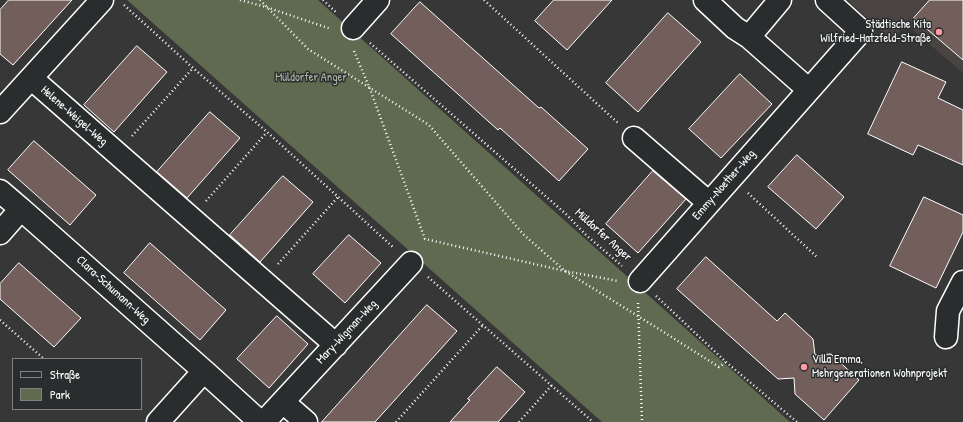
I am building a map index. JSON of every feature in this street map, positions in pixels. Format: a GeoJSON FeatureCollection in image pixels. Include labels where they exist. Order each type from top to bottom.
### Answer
{"type":"FeatureCollection","features":[{"type":"Feature","properties":{"kind":"street"},"geometry":{"type":"LineString","coordinates":[[0,112],[102,0]]}},
{"type":"Feature","properties":{"kind":"street"},"geometry":{"type":"LineString","coordinates":[[346,35],[378,0]]}},
{"type":"Feature","properties":{"kind":"street"},"geometry":{"type":"LineString","coordinates":[[705,0],[735,28],[749,36],[809,90]]}},
{"type":"Feature","properties":{"kind":"street"},"geometry":{"type":"LineString","coordinates":[[749,36],[780,0]]}},
{"type":"Feature","properties":{"kind":"street","name":"Emmy-Noether-Weg"},"geometry":{"type":"LineString","coordinates":[[633,287],[861,31],[827,0]]}},
{"type":"Feature","properties":{"kind":"street","name":"Helene-Weigel-Weg"},"geometry":{"type":"LineString","coordinates":[[31,78],[336,345]]}},
{"type":"Feature","properties":{"kind":"street"},"geometry":{"type":"LineString","coordinates":[[634,138],[709,203]]}},
{"type":"Feature","properties":{"kind":"street","name":"Clara-Schumann-Weg"},"geometry":{"type":"LineString","coordinates":[[0,191],[260,422]]}},
{"type":"Feature","properties":{"kind":"street"},"geometry":{"type":"LineString","coordinates":[[0,233],[21,209]]}},
{"type":"Feature","properties":{"kind":"street","name":"Mary-Wigman-Weg"},"geometry":{"type":"LineString","coordinates":[[264,422],[411,263]]}},
{"type":"Feature","properties":{"kind":"street"},"geometry":{"type":"LineString","coordinates":[[946,337],[948,311],[963,282]]}},
{"type":"Feature","properties":{"kind":"street"},"geometry":{"type":"LineString","coordinates":[[158,422],[204,371]]}},
{"type":"Feature","properties":{"kind":"street"},"geometry":{"type":"LineString","coordinates":[[283,402],[306,422]]}},
{"type":"Feature","properties":{"kind":"path"},"geometry":{"type":"LineString","coordinates":[[119,0],[411,263],[593,422]]}},
{"type":"Feature","properties":{"kind":"path"},"geometry":{"type":"LineString","coordinates":[[240,0],[266,7],[346,35],[370,89],[425,239],[633,287],[639,317],[642,422]]}},
{"type":"Feature","properties":{"kind":"path"},"geometry":{"type":"LineString","coordinates":[[260,0],[308,49],[429,125],[524,235],[566,271],[719,367],[726,362]]}},
{"type":"Feature","properties":{"kind":"path","name":"Müldorfer Anger"},"geometry":{"type":"LineString","coordinates":[[323,0],[346,35],[566,214],[633,287],[726,362],[797,422]]}},
{"type":"Feature","properties":{"kind":"path"},"geometry":{"type":"LineString","coordinates":[[484,0],[634,138]]}},
{"type":"Feature","properties":{"kind":"path","name":"Helene-Weigel-Weg"},"geometry":{"type":"LineString","coordinates":[[117,153],[193,68]]}},
{"type":"Feature","properties":{"kind":"path"},"geometry":{"type":"LineString","coordinates":[[191,218],[267,132]]}},
{"type":"Feature","properties":{"kind":"path"},"geometry":{"type":"LineString","coordinates":[[731,178],[818,258]]}},
{"type":"Feature","properties":{"kind":"path"},"geometry":{"type":"LineString","coordinates":[[263,281],[338,197]]}},
{"type":"Feature","properties":{"kind":"path"},"geometry":{"type":"LineString","coordinates":[[0,320],[43,358]]}},
{"type":"Feature","properties":{"kind":"path"},"geometry":{"type":"LineString","coordinates":[[396,422],[483,325]]}},
{"type":"Feature","properties":{"kind":"path"},"geometry":{"type":"LineString","coordinates":[[519,422],[552,385]]}},
{"type":"Feature","properties":{"kind":"shaded area","name":"Städtische Kita Wilfried-Hatzfeld-Straße"},"geometry":{"type":"Polygon","coordinates":[[[847,0],[963,0],[963,73],[906,24],[892,40],[847,0]]]}},
{"type":"Feature","properties":{"kind":"green space","name":"Müldorfer Anger"},"geometry":{"type":"Polygon","coordinates":[[[127,0],[318,0],[790,422],[602,422],[127,0]]]}},
{"type":"Feature","properties":{"kind":"building"},"geometry":{"type":"Polygon","coordinates":[[[9,0],[72,0],[13,65],[0,54],[0,10],[9,0]]]}},
{"type":"Feature","properties":{"kind":"building"},"geometry":{"type":"Polygon","coordinates":[[[554,0],[612,0],[567,50],[535,21],[554,0]]]}},
{"type":"Feature","properties":{"kind":"building"},"geometry":{"type":"Polygon","coordinates":[[[930,0],[963,0],[963,60],[914,18],[930,0]]]}},
{"type":"Feature","properties":{"kind":"building"},"geometry":{"type":"Polygon","coordinates":[[[420,2],[539,108],[541,107],[588,149],[559,181],[500,128],[498,130],[391,34],[420,2]]]}},
{"type":"Feature","properties":{"kind":"building"},"geometry":{"type":"Polygon","coordinates":[[[668,13],[701,42],[638,112],[606,83],[668,13]]]}},
{"type":"Feature","properties":{"kind":"building"},"geometry":{"type":"Polygon","coordinates":[[[137,46],[167,72],[114,132],[84,105],[137,46]]]}},
{"type":"Feature","properties":{"kind":"building"},"geometry":{"type":"Polygon","coordinates":[[[902,62],[946,82],[938,98],[963,110],[963,165],[918,145],[913,155],[868,134],[902,62]]]}},
{"type":"Feature","properties":{"kind":"building"},"geometry":{"type":"Polygon","coordinates":[[[740,74],[772,104],[721,158],[689,129],[740,74]]]}},
{"type":"Feature","properties":{"kind":"building"},"geometry":{"type":"Polygon","coordinates":[[[210,112],[240,138],[187,198],[157,172],[210,112]]]}},
{"type":"Feature","properties":{"kind":"building"},"geometry":{"type":"Polygon","coordinates":[[[34,141],[96,195],[70,225],[8,170],[34,141]]]}},
{"type":"Feature","properties":{"kind":"building"},"geometry":{"type":"Polygon","coordinates":[[[797,155],[844,197],[816,229],[768,187],[797,155]]]}},
{"type":"Feature","properties":{"kind":"building"},"geometry":{"type":"Polygon","coordinates":[[[653,171],[686,199],[638,253],[606,224],[653,171]]]}},
{"type":"Feature","properties":{"kind":"building"},"geometry":{"type":"Polygon","coordinates":[[[283,176],[313,202],[260,262],[230,235],[283,176]]]}},
{"type":"Feature","properties":{"kind":"building"},"geometry":{"type":"Polygon","coordinates":[[[924,197],[963,215],[963,232],[936,288],[890,266],[924,197]]]}},
{"type":"Feature","properties":{"kind":"building"},"geometry":{"type":"Polygon","coordinates":[[[349,235],[381,263],[345,303],[313,274],[349,235]]]}},
{"type":"Feature","properties":{"kind":"building"},"geometry":{"type":"Polygon","coordinates":[[[150,243],[226,310],[200,340],[124,273],[150,243]]]}},
{"type":"Feature","properties":{"kind":"building"},"geometry":{"type":"Polygon","coordinates":[[[706,257],[777,321],[785,313],[813,339],[815,355],[831,354],[859,380],[824,420],[795,394],[794,378],[778,379],[677,289],[706,257]]]}},
{"type":"Feature","properties":{"kind":"building"},"geometry":{"type":"Polygon","coordinates":[[[19,263],[81,318],[54,347],[0,299],[0,284],[19,263]]]}},
{"type":"Feature","properties":{"kind":"building"},"geometry":{"type":"Polygon","coordinates":[[[427,305],[457,331],[375,422],[322,422],[427,305]]]}},
{"type":"Feature","properties":{"kind":"building"},"geometry":{"type":"Polygon","coordinates":[[[277,316],[308,344],[269,388],[237,359],[277,316]]]}},
{"type":"Feature","properties":{"kind":"building"},"geometry":{"type":"Polygon","coordinates":[[[497,367],[525,392],[498,422],[450,422],[470,400],[468,399],[497,367]]]}},
{"type":"Feature","properties":{"kind":"place","name":"Städtische Kita Wilfried-Hatzfeld-Straße"},"geometry":{"type":"Point","coordinates":[939,32]}},
{"type":"Feature","properties":{"kind":"place","name":"Villa Emma, Mehrgenerationen Wohnprojekt"},"geometry":{"type":"Point","coordinates":[804,367]}}]}
